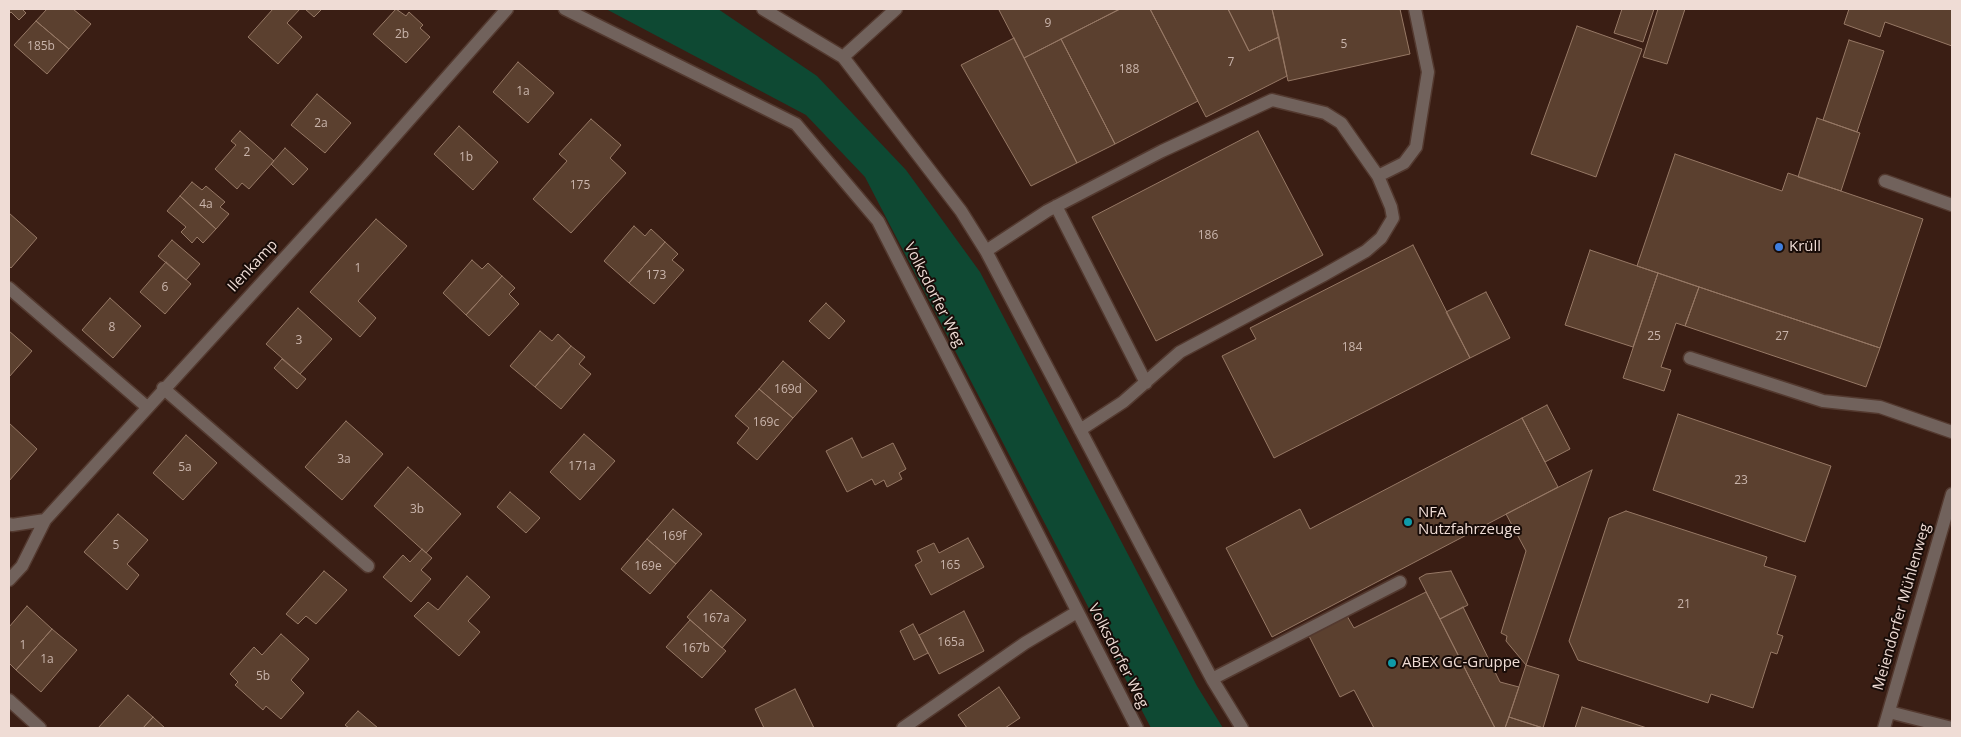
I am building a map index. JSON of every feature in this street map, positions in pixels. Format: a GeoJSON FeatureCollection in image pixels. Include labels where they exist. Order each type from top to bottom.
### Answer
{"type":"FeatureCollection","features":[{"type":"Feature","properties":{"kind":"street","name":"Ilenkamp"},"geometry":{"type":"LineString","coordinates":[[9,580],[22,566],[45,520],[163,388],[364,171],[507,9]]}},
{"type":"Feature","properties":{"kind":"street","name":"Volksdorfer Weg"},"geometry":{"type":"LineString","coordinates":[[565,9],[796,124],[878,221],[1137,728]]}},
{"type":"Feature","properties":{"kind":"street"},"geometry":{"type":"LineString","coordinates":[[763,9],[843,57],[961,211],[986,250],[1212,679],[1242,728]]}},
{"type":"Feature","properties":{"kind":"street"},"geometry":{"type":"LineString","coordinates":[[843,57],[896,9]]}},
{"type":"Feature","properties":{"kind":"street"},"geometry":{"type":"LineString","coordinates":[[1378,176],[1404,163],[1416,147],[1428,72],[1415,9]]}},
{"type":"Feature","properties":{"kind":"street"},"geometry":{"type":"LineString","coordinates":[[986,250],[1056,206],[1162,151],[1272,100],[1325,113],[1340,123],[1378,176],[1391,207],[1393,218],[1381,238],[1366,251],[1180,352],[1114,409],[1080,430]]}},
{"type":"Feature","properties":{"kind":"street"},"geometry":{"type":"LineString","coordinates":[[1885,181],[1952,204]]}},
{"type":"Feature","properties":{"kind":"street"},"geometry":{"type":"LineString","coordinates":[[1056,206],[1146,383]]}},
{"type":"Feature","properties":{"kind":"street"},"geometry":{"type":"LineString","coordinates":[[9,288],[147,406]]}},
{"type":"Feature","properties":{"kind":"street"},"geometry":{"type":"LineString","coordinates":[[1690,358],[1823,401],[1880,407],[1952,432]]}},
{"type":"Feature","properties":{"kind":"street"},"geometry":{"type":"LineString","coordinates":[[163,388],[368,566]]}},
{"type":"Feature","properties":{"kind":"street","name":"Meiendorfer Mühlenweg"},"geometry":{"type":"LineString","coordinates":[[1884,728],[1952,494]]}},
{"type":"Feature","properties":{"kind":"street"},"geometry":{"type":"LineString","coordinates":[[10,525],[45,520]]}},
{"type":"Feature","properties":{"kind":"street"},"geometry":{"type":"LineString","coordinates":[[1212,679],[1400,582]]}},
{"type":"Feature","properties":{"kind":"street"},"geometry":{"type":"LineString","coordinates":[[903,728],[1025,643],[1077,612]]}},
{"type":"Feature","properties":{"kind":"street"},"geometry":{"type":"LineString","coordinates":[[9,700],[40,728]]}},
{"type":"Feature","properties":{"kind":"street"},"geometry":{"type":"LineString","coordinates":[[1889,712],[1952,728]]}},
{"type":"Feature","properties":{"kind":"green space"},"geometry":{"type":"Polygon","coordinates":[[[606,9],[718,9],[817,76],[906,170],[980,272],[1197,686],[1223,728],[1151,728],[865,177],[806,115],[606,9]]]}},
{"type":"Feature","properties":{"kind":"building"},"geometry":{"type":"Polygon","coordinates":[[[9,9],[22,9],[26,13],[19,20],[11,12],[9,14],[9,9]]]}},
{"type":"Feature","properties":{"kind":"building"},"geometry":{"type":"Polygon","coordinates":[[[47,9],[73,9],[91,24],[69,49],[36,21],[47,9]]]}},
{"type":"Feature","properties":{"kind":"building"},"geometry":{"type":"Polygon","coordinates":[[[273,9],[300,9],[287,23],[302,37],[278,64],[248,37],[273,9]]]}},
{"type":"Feature","properties":{"kind":"building"},"geometry":{"type":"Polygon","coordinates":[[[305,9],[322,9],[314,17],[305,9]]]}},
{"type":"Feature","properties":{"kind":"building"},"geometry":{"type":"Polygon","coordinates":[[[396,9],[406,16],[409,12],[423,25],[420,28],[430,37],[406,63],[373,34],[396,9]]]}},
{"type":"Feature","properties":{"kind":"building"},"geometry":{"type":"Polygon","coordinates":[[[1120,9],[1024,58],[999,10],[1120,9]]]}},
{"type":"Feature","properties":{"kind":"building"},"geometry":{"type":"Polygon","coordinates":[[[1120,9],[1150,9],[1198,101],[1115,144],[1061,39],[1120,9]]]}},
{"type":"Feature","properties":{"kind":"building"},"geometry":{"type":"Polygon","coordinates":[[[1150,9],[1228,9],[1249,51],[1279,37],[1287,76],[1206,117],[1150,9]]]}},
{"type":"Feature","properties":{"kind":"building"},"geometry":{"type":"Polygon","coordinates":[[[1228,9],[1272,9],[1279,37],[1249,51],[1228,9]]]}},
{"type":"Feature","properties":{"kind":"building"},"geometry":{"type":"Polygon","coordinates":[[[1272,9],[1400,9],[1410,54],[1288,81],[1272,9]]]}},
{"type":"Feature","properties":{"kind":"building"},"geometry":{"type":"Polygon","coordinates":[[[1622,9],[1654,9],[1643,42],[1614,33],[1622,9]]]}},
{"type":"Feature","properties":{"kind":"building"},"geometry":{"type":"Polygon","coordinates":[[[1658,9],[1685,9],[1667,64],[1643,57],[1658,9]]]}},
{"type":"Feature","properties":{"kind":"building"},"geometry":{"type":"Polygon","coordinates":[[[1849,9],[1952,9],[1952,46],[1885,22],[1880,37],[1844,24],[1849,9]]]}},
{"type":"Feature","properties":{"kind":"building"},"geometry":{"type":"Polygon","coordinates":[[[36,21],[69,49],[47,74],[14,45],[36,21]]]}},
{"type":"Feature","properties":{"kind":"building"},"geometry":{"type":"Polygon","coordinates":[[[1577,26],[1642,49],[1596,177],[1531,154],[1577,26]]]}},
{"type":"Feature","properties":{"kind":"building"},"geometry":{"type":"Polygon","coordinates":[[[1014,38],[1077,163],[1031,186],[961,65],[1014,38]]]}},
{"type":"Feature","properties":{"kind":"building"},"geometry":{"type":"Polygon","coordinates":[[[1061,39],[1115,144],[1077,163],[1024,58],[1061,39]]]}},
{"type":"Feature","properties":{"kind":"building"},"geometry":{"type":"Polygon","coordinates":[[[1849,40],[1884,51],[1857,132],[1823,120],[1849,40]]]}},
{"type":"Feature","properties":{"kind":"building"},"geometry":{"type":"Polygon","coordinates":[[[518,62],[554,93],[528,123],[493,92],[518,62]]]}},
{"type":"Feature","properties":{"kind":"building"},"geometry":{"type":"Polygon","coordinates":[[[317,94],[351,123],[325,153],[291,125],[317,94]]]}},
{"type":"Feature","properties":{"kind":"building"},"geometry":{"type":"Polygon","coordinates":[[[1817,118],[1860,133],[1841,191],[1798,177],[1817,118]]]}},
{"type":"Feature","properties":{"kind":"building"},"geometry":{"type":"Polygon","coordinates":[[[591,119],[621,145],[610,158],[626,173],[571,233],[533,199],[567,161],[559,154],[591,119]]]}},
{"type":"Feature","properties":{"kind":"building"},"geometry":{"type":"Polygon","coordinates":[[[459,126],[498,162],[473,190],[434,154],[459,126]]]}},
{"type":"Feature","properties":{"kind":"building"},"geometry":{"type":"Polygon","coordinates":[[[240,131],[274,161],[249,189],[242,183],[237,189],[215,169],[236,145],[231,141],[240,131]]]}},
{"type":"Feature","properties":{"kind":"building"},"geometry":{"type":"Polygon","coordinates":[[[1258,131],[1323,255],[1156,341],[1092,217],[1258,131]]]}},
{"type":"Feature","properties":{"kind":"building"},"geometry":{"type":"Polygon","coordinates":[[[285,148],[308,169],[293,185],[271,164],[285,148]]]}},
{"type":"Feature","properties":{"kind":"building","name":"Krüll"},"geometry":{"type":"Polygon","coordinates":[[[1675,154],[1782,191],[1788,173],[1923,219],[1880,348],[1637,266],[1675,154]]]}},
{"type":"Feature","properties":{"kind":"building"},"geometry":{"type":"Polygon","coordinates":[[[192,182],[202,190],[206,186],[225,202],[220,207],[229,214],[216,229],[180,196],[192,182]]]}},
{"type":"Feature","properties":{"kind":"building"},"geometry":{"type":"Polygon","coordinates":[[[180,196],[216,229],[203,243],[197,237],[192,243],[181,232],[186,227],[167,211],[180,196]]]}},
{"type":"Feature","properties":{"kind":"building"},"geometry":{"type":"Polygon","coordinates":[[[9,213],[37,238],[11,268],[9,266],[9,213]]]}},
{"type":"Feature","properties":{"kind":"building"},"geometry":{"type":"Polygon","coordinates":[[[376,219],[407,246],[358,301],[376,318],[360,337],[310,292],[376,219]]]}},
{"type":"Feature","properties":{"kind":"building"},"geometry":{"type":"Polygon","coordinates":[[[634,226],[645,236],[651,229],[665,242],[629,283],[604,261],[634,226]]]}},
{"type":"Feature","properties":{"kind":"building"},"geometry":{"type":"Polygon","coordinates":[[[172,240],[200,264],[186,280],[158,256],[172,240]]]}},
{"type":"Feature","properties":{"kind":"building"},"geometry":{"type":"Polygon","coordinates":[[[665,242],[678,254],[672,260],[684,270],[654,304],[629,283],[665,242]]]}},
{"type":"Feature","properties":{"kind":"building"},"geometry":{"type":"Polygon","coordinates":[[[1413,245],[1470,358],[1274,458],[1222,356],[1256,339],[1250,328],[1413,245]]]}},
{"type":"Feature","properties":{"kind":"building"},"geometry":{"type":"Polygon","coordinates":[[[1590,250],[1658,273],[1633,347],[1565,325],[1590,250]]]}},
{"type":"Feature","properties":{"kind":"building"},"geometry":{"type":"Polygon","coordinates":[[[472,260],[482,269],[488,263],[502,276],[466,315],[443,293],[472,260]]]}},
{"type":"Feature","properties":{"kind":"building"},"geometry":{"type":"Polygon","coordinates":[[[166,262],[191,284],[165,314],[140,292],[166,262]]]}},
{"type":"Feature","properties":{"kind":"building"},"geometry":{"type":"Polygon","coordinates":[[[1658,273],[1699,287],[1685,326],[1676,323],[1661,367],[1671,370],[1664,391],[1623,378],[1658,273]]]}},
{"type":"Feature","properties":{"kind":"building"},"geometry":{"type":"Polygon","coordinates":[[[502,276],[515,288],[509,294],[519,304],[489,336],[466,315],[502,276]]]}},
{"type":"Feature","properties":{"kind":"building"},"geometry":{"type":"Polygon","coordinates":[[[1699,287],[1880,348],[1866,387],[1685,326],[1699,287]]]}},
{"type":"Feature","properties":{"kind":"building"},"geometry":{"type":"Polygon","coordinates":[[[1486,292],[1510,338],[1470,358],[1446,312],[1486,292]]]}},
{"type":"Feature","properties":{"kind":"building"},"geometry":{"type":"Polygon","coordinates":[[[110,298],[141,326],[113,358],[82,330],[110,298]]]}},
{"type":"Feature","properties":{"kind":"building"},"geometry":{"type":"Polygon","coordinates":[[[826,303],[845,321],[829,339],[809,321],[826,303]]]}},
{"type":"Feature","properties":{"kind":"building"},"geometry":{"type":"Polygon","coordinates":[[[298,308],[332,339],[300,374],[266,344],[298,308]]]}},
{"type":"Feature","properties":{"kind":"building"},"geometry":{"type":"Polygon","coordinates":[[[9,331],[32,351],[9,377],[9,331]]]}},
{"type":"Feature","properties":{"kind":"building"},"geometry":{"type":"Polygon","coordinates":[[[540,331],[552,341],[558,334],[571,346],[535,387],[510,366],[540,331]]]}},
{"type":"Feature","properties":{"kind":"building"},"geometry":{"type":"Polygon","coordinates":[[[571,346],[585,357],[579,364],[591,374],[561,409],[535,387],[571,346]]]}},
{"type":"Feature","properties":{"kind":"building"},"geometry":{"type":"Polygon","coordinates":[[[282,359],[306,379],[297,389],[274,368],[282,359]]]}},
{"type":"Feature","properties":{"kind":"building"},"geometry":{"type":"Polygon","coordinates":[[[783,361],[817,391],[793,418],[759,389],[783,361]]]}},
{"type":"Feature","properties":{"kind":"building"},"geometry":{"type":"Polygon","coordinates":[[[759,389],[793,418],[757,460],[737,443],[749,428],[735,416],[759,389]]]}},
{"type":"Feature","properties":{"kind":"building"},"geometry":{"type":"Polygon","coordinates":[[[1547,405],[1570,449],[1545,462],[1522,418],[1547,405]]]}},
{"type":"Feature","properties":{"kind":"building"},"geometry":{"type":"Polygon","coordinates":[[[1678,414],[1831,466],[1805,542],[1653,490],[1678,414]]]}},
{"type":"Feature","properties":{"kind":"building","name":"NFA Nutzfahrzeuge"},"geometry":{"type":"Polygon","coordinates":[[[1522,418],[1558,487],[1272,637],[1226,548],[1300,509],[1310,529],[1522,418]]]}},
{"type":"Feature","properties":{"kind":"building"},"geometry":{"type":"Polygon","coordinates":[[[346,421],[383,454],[342,500],[305,467],[346,421]]]}},
{"type":"Feature","properties":{"kind":"building"},"geometry":{"type":"Polygon","coordinates":[[[9,423],[37,449],[9,481],[9,423]]]}},
{"type":"Feature","properties":{"kind":"building"},"geometry":{"type":"Polygon","coordinates":[[[584,434],[615,461],[580,500],[550,472],[584,434]]]}},
{"type":"Feature","properties":{"kind":"building"},"geometry":{"type":"Polygon","coordinates":[[[186,435],[217,463],[183,500],[153,473],[186,435]]]}},
{"type":"Feature","properties":{"kind":"building"},"geometry":{"type":"Polygon","coordinates":[[[852,438],[862,458],[893,443],[906,469],[899,473],[902,479],[887,487],[884,480],[875,485],[872,479],[847,492],[826,451],[852,438]]]}},
{"type":"Feature","properties":{"kind":"building"},"geometry":{"type":"Polygon","coordinates":[[[408,467],[461,514],[426,553],[374,506],[408,467]]]}},
{"type":"Feature","properties":{"kind":"building"},"geometry":{"type":"Polygon","coordinates":[[[1592,470],[1526,665],[1506,641],[1507,636],[1501,633],[1526,551],[1506,514],[1592,470]]]}},
{"type":"Feature","properties":{"kind":"building"},"geometry":{"type":"Polygon","coordinates":[[[510,492],[540,518],[526,533],[497,507],[510,492]]]}},
{"type":"Feature","properties":{"kind":"building"},"geometry":{"type":"Polygon","coordinates":[[[673,509],[702,534],[676,564],[647,539],[673,509]]]}},
{"type":"Feature","properties":{"kind":"building"},"geometry":{"type":"Polygon","coordinates":[[[1626,511],[1767,557],[1764,566],[1796,576],[1777,634],[1783,636],[1777,654],[1771,652],[1753,708],[1711,694],[1708,703],[1578,660],[1569,641],[1609,518],[1626,511]]]}},
{"type":"Feature","properties":{"kind":"building"},"geometry":{"type":"Polygon","coordinates":[[[118,514],[148,540],[127,564],[139,575],[127,590],[84,552],[118,514]]]}},
{"type":"Feature","properties":{"kind":"building"},"geometry":{"type":"Polygon","coordinates":[[[968,538],[984,567],[931,595],[915,565],[922,561],[917,551],[934,543],[939,553],[968,538]]]}},
{"type":"Feature","properties":{"kind":"building"},"geometry":{"type":"Polygon","coordinates":[[[647,539],[676,564],[650,594],[621,569],[647,539]]]}},
{"type":"Feature","properties":{"kind":"building"},"geometry":{"type":"Polygon","coordinates":[[[422,549],[432,558],[421,570],[431,579],[411,602],[383,577],[403,555],[410,562],[422,549]]]}},
{"type":"Feature","properties":{"kind":"building"},"geometry":{"type":"Polygon","coordinates":[[[324,571],[347,590],[316,624],[306,616],[298,624],[286,614],[324,571]]]}},
{"type":"Feature","properties":{"kind":"building"},"geometry":{"type":"Polygon","coordinates":[[[1451,571],[1468,605],[1440,619],[1419,578],[1426,574],[1451,571]]]}},
{"type":"Feature","properties":{"kind":"building"},"geometry":{"type":"Polygon","coordinates":[[[467,576],[490,597],[468,621],[480,632],[459,656],[414,616],[428,602],[438,610],[467,576]]]}},
{"type":"Feature","properties":{"kind":"building"},"geometry":{"type":"Polygon","coordinates":[[[711,590],[746,620],[722,648],[687,617],[711,590]]]}},
{"type":"Feature","properties":{"kind":"building","name":"ABEX GC-Gruppe"},"geometry":{"type":"Polygon","coordinates":[[[1426,592],[1495,728],[1374,728],[1354,690],[1340,697],[1309,636],[1347,616],[1354,628],[1426,592]]]}},
{"type":"Feature","properties":{"kind":"building"},"geometry":{"type":"Polygon","coordinates":[[[27,606],[52,629],[16,670],[9,663],[9,627],[27,606]]]}},
{"type":"Feature","properties":{"kind":"building"},"geometry":{"type":"Polygon","coordinates":[[[1463,607],[1500,682],[1519,687],[1505,728],[1495,728],[1440,619],[1463,607]]]}},
{"type":"Feature","properties":{"kind":"building"},"geometry":{"type":"Polygon","coordinates":[[[964,611],[984,651],[939,674],[919,635],[964,611]]]}},
{"type":"Feature","properties":{"kind":"building"},"geometry":{"type":"Polygon","coordinates":[[[690,620],[726,651],[702,678],[666,647],[690,620]]]}},
{"type":"Feature","properties":{"kind":"building"},"geometry":{"type":"Polygon","coordinates":[[[913,624],[928,653],[914,660],[900,631],[913,624]]]}},
{"type":"Feature","properties":{"kind":"building"},"geometry":{"type":"Polygon","coordinates":[[[52,629],[77,650],[41,692],[16,670],[52,629]]]}},
{"type":"Feature","properties":{"kind":"building"},"geometry":{"type":"Polygon","coordinates":[[[281,634],[309,659],[291,680],[304,693],[281,719],[266,706],[263,710],[235,685],[238,682],[230,674],[254,647],[262,655],[281,634]]]}},
{"type":"Feature","properties":{"kind":"building"},"geometry":{"type":"Polygon","coordinates":[[[1526,665],[1559,675],[1543,728],[1509,717],[1526,665]]]}},
{"type":"Feature","properties":{"kind":"building"},"geometry":{"type":"Polygon","coordinates":[[[999,687],[1020,718],[1005,728],[967,728],[958,715],[999,687]]]}},
{"type":"Feature","properties":{"kind":"building"},"geometry":{"type":"Polygon","coordinates":[[[795,689],[814,728],[764,728],[755,709],[795,689]]]}},
{"type":"Feature","properties":{"kind":"building"},"geometry":{"type":"Polygon","coordinates":[[[128,695],[153,717],[143,728],[98,728],[128,695]]]}},
{"type":"Feature","properties":{"kind":"building"},"geometry":{"type":"Polygon","coordinates":[[[1582,707],[1647,728],[1575,728],[1582,707]]]}},
{"type":"Feature","properties":{"kind":"building"},"geometry":{"type":"Polygon","coordinates":[[[358,711],[378,728],[349,728],[345,725],[358,711]]]}},
{"type":"Feature","properties":{"kind":"building"},"geometry":{"type":"Polygon","coordinates":[[[153,717],[165,728],[143,728],[153,717]]]}},
{"type":"Feature","properties":{"kind":"building"},"geometry":{"type":"Polygon","coordinates":[[[1509,717],[1543,728],[1505,728],[1509,717]]]}},
{"type":"Feature","properties":{"kind":"place","name":"Krüll"},"geometry":{"type":"Point","coordinates":[1779,247]}},
{"type":"Feature","properties":{"kind":"place","name":"NFA Nutzfahrzeuge"},"geometry":{"type":"Point","coordinates":[1408,522]}},
{"type":"Feature","properties":{"kind":"place","name":"ABEX GC-Gruppe"},"geometry":{"type":"Point","coordinates":[1392,663]}}]}
